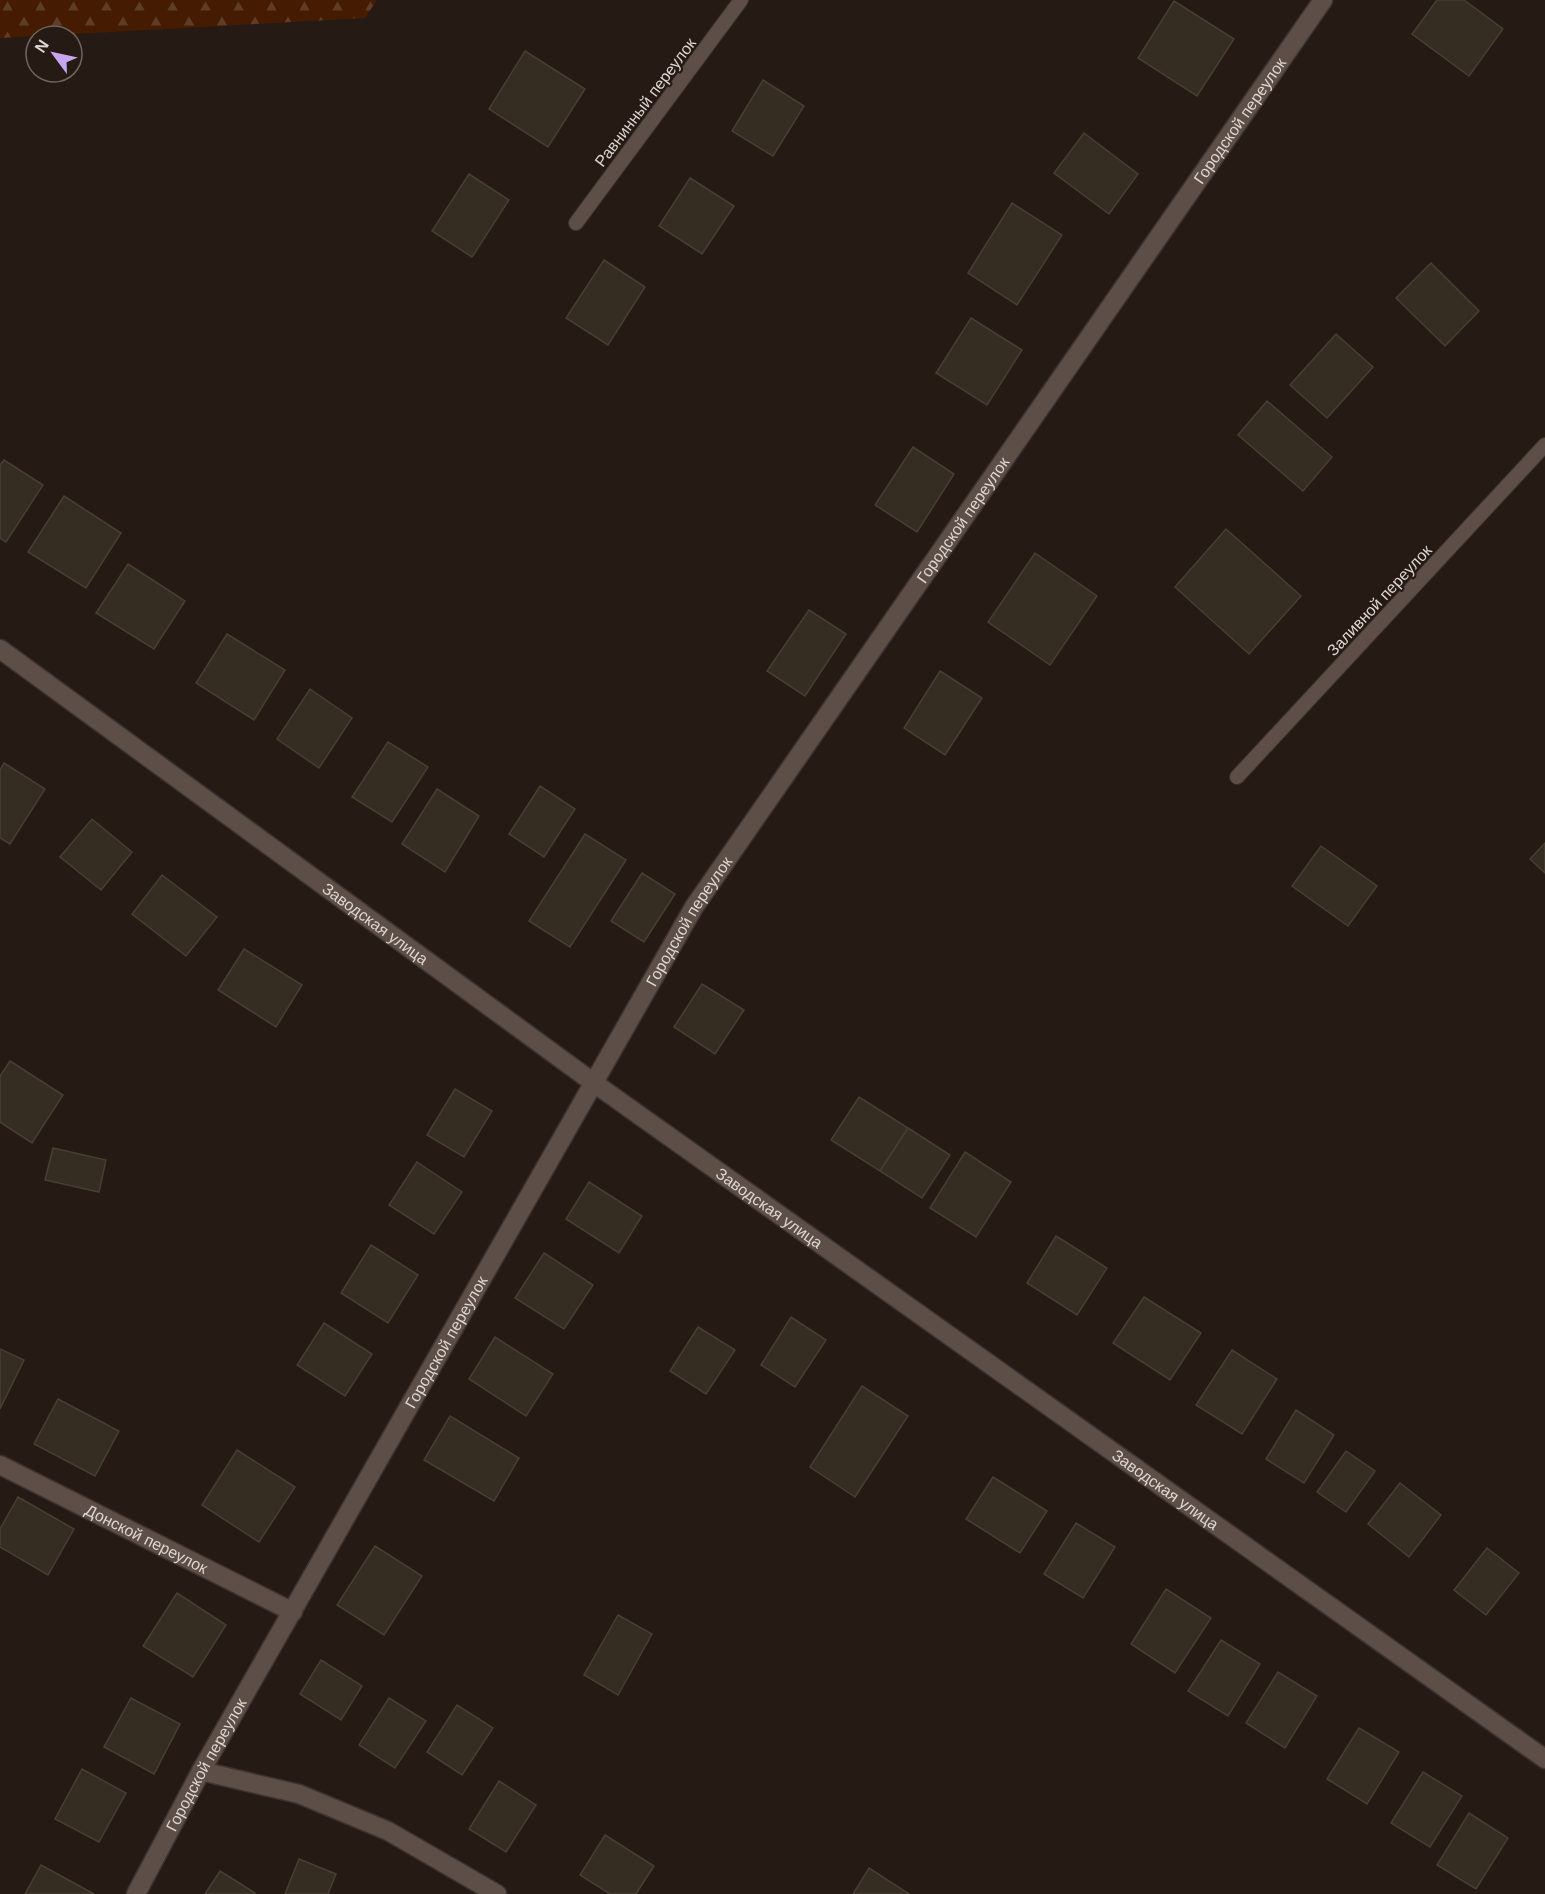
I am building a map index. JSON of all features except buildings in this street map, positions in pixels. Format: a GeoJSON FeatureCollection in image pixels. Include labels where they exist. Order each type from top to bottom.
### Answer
{"type":"FeatureCollection","features":[{"type":"Feature","properties":{"kind":"street","name":"Городской переулок"},"geometry":{"type":"LineString","coordinates":[[136,1894],[201,1770],[694,907],[1323,0]]}},
{"type":"Feature","properties":{"kind":"street","name":"Заводская улица"},"geometry":{"type":"LineString","coordinates":[[0,649],[594,1083],[1545,1759]]}},
{"type":"Feature","properties":{"kind":"street","name":"Донской переулок"},"geometry":{"type":"LineString","coordinates":[[0,1465],[292,1612]]}},
{"type":"Feature","properties":{"kind":"street"},"geometry":{"type":"LineString","coordinates":[[201,1770],[299,1794],[388,1831],[497,1894]]}},
{"type":"Feature","properties":{"kind":"lane","name":"Равнинный переулок"},"geometry":{"type":"LineString","coordinates":[[576,223],[741,0]]}},
{"type":"Feature","properties":{"kind":"lane","name":"Заливной переулок"},"geometry":{"type":"LineString","coordinates":[[1237,777],[1545,445]]}},
{"type":"Feature","properties":{"kind":"green space"},"geometry":{"type":"Polygon","coordinates":[[[0,0],[377,0],[365,18],[84,33],[84,24],[24,24],[24,37],[0,38],[0,0]]]}}]}
